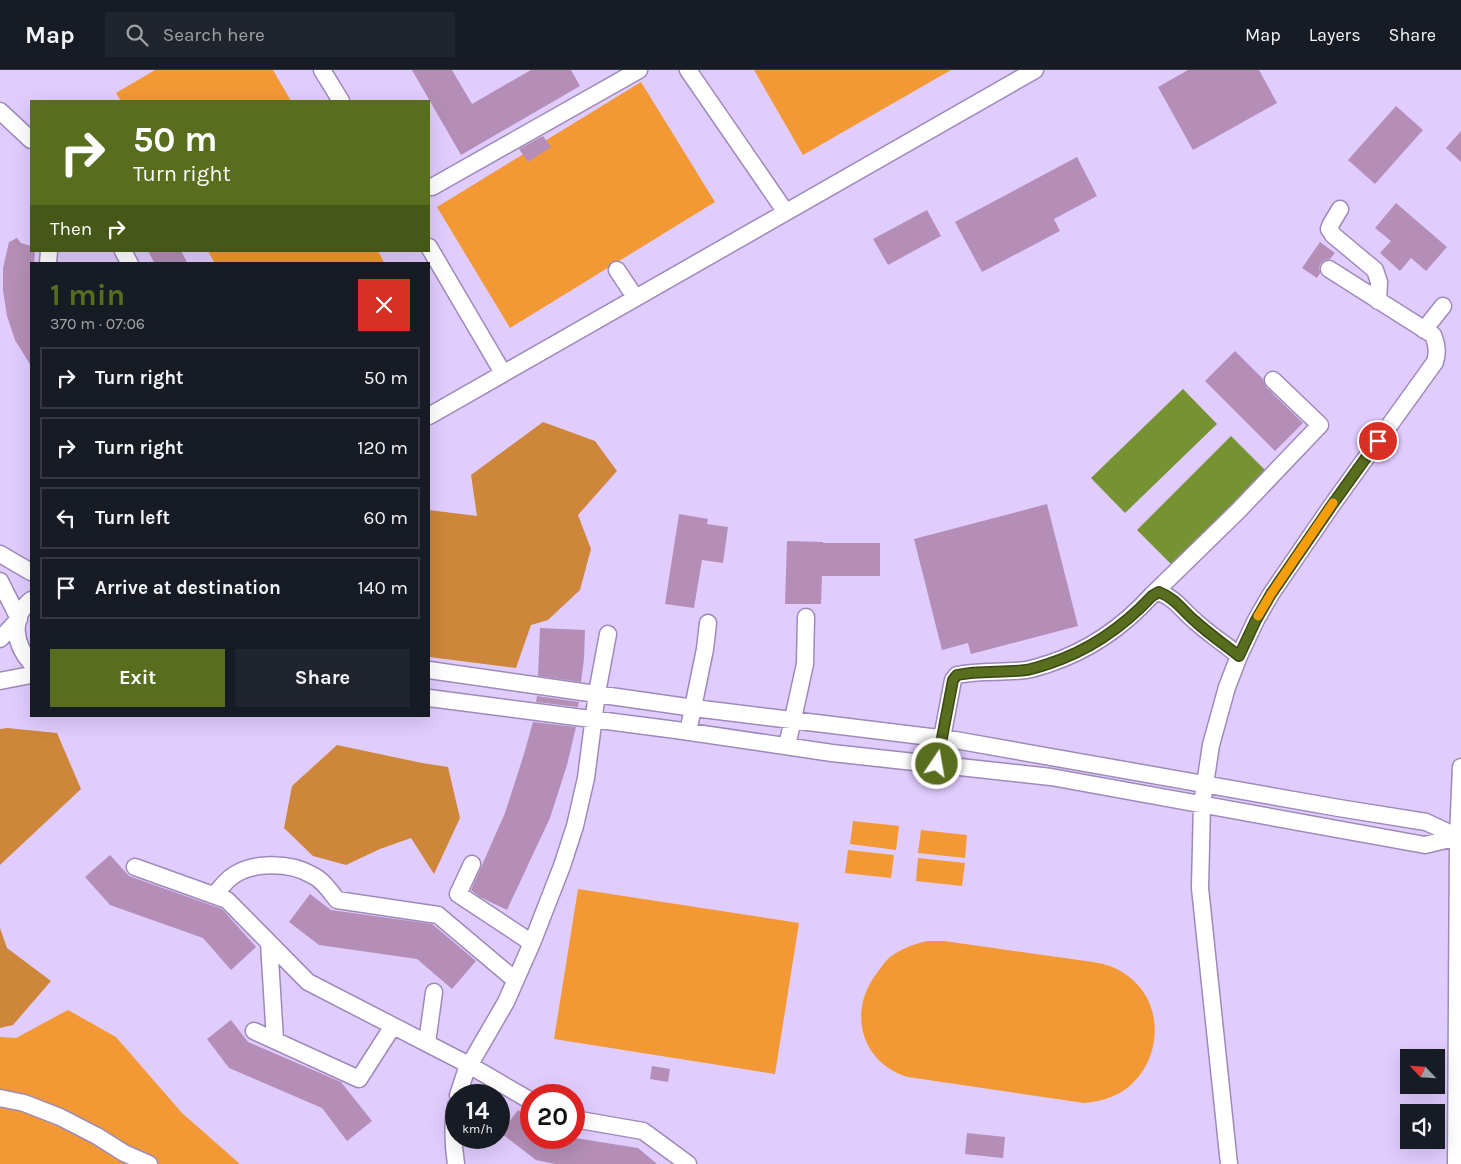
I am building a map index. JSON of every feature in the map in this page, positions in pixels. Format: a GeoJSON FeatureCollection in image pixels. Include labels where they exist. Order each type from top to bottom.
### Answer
{"type":"FeatureCollection","features":[{"type":"Feature","properties":{"kind":"street"},"geometry":{"type":"LineString","coordinates":[[432,187],[639,70]]}},
{"type":"Feature","properties":{"kind":"street"},"geometry":{"type":"LineString","coordinates":[[688,70],[785,211]]}},
{"type":"Feature","properties":{"kind":"street"},"geometry":{"type":"LineString","coordinates":[[430,415],[785,211],[1035,70]]}},
{"type":"Feature","properties":{"kind":"street"},"geometry":{"type":"LineString","coordinates":[[326,71],[340,100]]}},
{"type":"Feature","properties":{"kind":"street"},"geometry":{"type":"LineString","coordinates":[[0,111],[30,138]]}},
{"type":"Feature","properties":{"kind":"street"},"geometry":{"type":"LineString","coordinates":[[1340,209],[1329,229],[1333,235],[1375,270],[1379,282],[1378,300]]}},
{"type":"Feature","properties":{"kind":"street"},"geometry":{"type":"LineString","coordinates":[[430,249],[503,373]]}},
{"type":"Feature","properties":{"kind":"street"},"geometry":{"type":"LineString","coordinates":[[1229,1164],[1200,888],[1202,804],[1211,746],[1227,687],[1256,620],[1271,594],[1332,505],[1435,362],[1437,354],[1436,344],[1432,335],[1329,269]]}},
{"type":"Feature","properties":{"kind":"street"},"geometry":{"type":"LineString","coordinates":[[617,270],[635,297]]}},
{"type":"Feature","properties":{"kind":"street"},"geometry":{"type":"LineString","coordinates":[[1424,330],[1444,306]]}},
{"type":"Feature","properties":{"kind":"street"},"geometry":{"type":"LineString","coordinates":[[937,764],[953,680],[957,675],[1028,670],[1062,659],[1110,634],[1152,596],[1238,511],[1320,425],[1273,380]]}},
{"type":"Feature","properties":{"kind":"street"},"geometry":{"type":"LineString","coordinates":[[0,554],[30,571]]}},
{"type":"Feature","properties":{"kind":"street"},"geometry":{"type":"LineString","coordinates":[[0,581],[19,619]]}},
{"type":"Feature","properties":{"kind":"street"},"geometry":{"type":"LineString","coordinates":[[1152,596],[1159,592],[1168,595],[1195,621],[1239,656]]}},
{"type":"Feature","properties":{"kind":"street"},"geometry":{"type":"LineString","coordinates":[[30,601],[16,628],[17,641],[22,653],[30,662]]}},
{"type":"Feature","properties":{"kind":"street"},"geometry":{"type":"LineString","coordinates":[[787,746],[804,664],[806,617]]}},
{"type":"Feature","properties":{"kind":"street"},"geometry":{"type":"LineString","coordinates":[[0,639],[19,619]]}},
{"type":"Feature","properties":{"kind":"street"},"geometry":{"type":"LineString","coordinates":[[688,732],[705,649],[708,623]]}},
{"type":"Feature","properties":{"kind":"street"},"geometry":{"type":"LineString","coordinates":[[462,1084],[466,1071],[506,1002],[532,943],[562,866],[575,826],[586,778],[597,693],[608,634]]}},
{"type":"Feature","properties":{"kind":"street"},"geometry":{"type":"LineString","coordinates":[[430,670],[694,708],[942,738],[1426,822],[1459,835]]}},
{"type":"Feature","properties":{"kind":"street"},"geometry":{"type":"LineString","coordinates":[[0,681],[30,675]]}},
{"type":"Feature","properties":{"kind":"street"},"geometry":{"type":"LineString","coordinates":[[430,698],[832,753],[1051,777],[1425,845],[1459,835]]}},
{"type":"Feature","properties":{"kind":"street"},"geometry":{"type":"LineString","coordinates":[[1456,1164],[1461,767]]}},
{"type":"Feature","properties":{"kind":"street"},"geometry":{"type":"LineString","coordinates":[[472,864],[458,894],[532,943]]}},
{"type":"Feature","properties":{"kind":"street"},"geometry":{"type":"LineString","coordinates":[[214,895],[230,878],[243,870],[260,866],[278,865],[312,874],[324,884],[337,900],[438,915],[516,980]]}},
{"type":"Feature","properties":{"kind":"street"},"geometry":{"type":"LineString","coordinates":[[135,867],[227,900],[308,982],[470,1065],[520,1095]]}},
{"type":"Feature","properties":{"kind":"street"},"geometry":{"type":"LineString","coordinates":[[269,942],[275,1040]]}},
{"type":"Feature","properties":{"kind":"street"},"geometry":{"type":"LineString","coordinates":[[427,1043],[434,992]]}},
{"type":"Feature","properties":{"kind":"street"},"geometry":{"type":"LineString","coordinates":[[254,1031],[359,1079],[394,1026]]}},
{"type":"Feature","properties":{"kind":"street"},"geometry":{"type":"LineString","coordinates":[[0,1098],[24,1103],[60,1117],[97,1136],[124,1153],[149,1164]]}},
{"type":"Feature","properties":{"kind":"street"},"geometry":{"type":"LineString","coordinates":[[585,1121],[643,1131],[688,1164]]}},
{"type":"Feature","properties":{"kind":"street"},"geometry":{"type":"LineString","coordinates":[[454,1149],[456,1164]]}},
{"type":"Feature","properties":{"kind":"shaded area"},"geometry":{"type":"Polygon","coordinates":[[[155,70],[273,70],[290,100],[120,100],[116,93],[155,70]]]}},
{"type":"Feature","properties":{"kind":"shaded area"},"geometry":{"type":"Polygon","coordinates":[[[754,70],[951,70],[803,155],[754,70]]]}},
{"type":"Feature","properties":{"kind":"shaded area"},"geometry":{"type":"Polygon","coordinates":[[[641,82],[715,202],[510,328],[437,207],[641,82]]]}},
{"type":"Feature","properties":{"kind":"shaded area"},"geometry":{"type":"Polygon","coordinates":[[[209,252],[379,252],[384,262],[214,262],[209,252]]]}},
{"type":"Feature","properties":{"kind":"shaded area"},"geometry":{"type":"Polygon","coordinates":[[[1183,389],[1217,424],[1125,513],[1091,478],[1183,389]]]}},
{"type":"Feature","properties":{"kind":"shaded area"},"geometry":{"type":"Polygon","coordinates":[[[543,422],[595,441],[617,471],[578,515],[591,549],[580,590],[548,620],[531,625],[516,668],[430,657],[430,510],[477,516],[471,475],[543,422]]]}},
{"type":"Feature","properties":{"kind":"shaded area"},"geometry":{"type":"Polygon","coordinates":[[[1231,436],[1266,471],[1172,565],[1137,530],[1231,436]]]}},
{"type":"Feature","properties":{"kind":"shaded area"},"geometry":{"type":"Polygon","coordinates":[[[0,729],[57,733],[81,789],[0,865],[0,729]]]}},
{"type":"Feature","properties":{"kind":"shaded area"},"geometry":{"type":"Polygon","coordinates":[[[337,745],[448,767],[460,818],[434,874],[411,838],[380,849],[346,865],[313,856],[284,828],[292,786],[337,745]]]}},
{"type":"Feature","properties":{"kind":"shaded area"},"geometry":{"type":"Polygon","coordinates":[[[853,821],[899,826],[896,850],[850,844],[853,821]]]}},
{"type":"Feature","properties":{"kind":"shaded area"},"geometry":{"type":"Polygon","coordinates":[[[921,830],[967,835],[965,858],[918,853],[921,830]]]}},
{"type":"Feature","properties":{"kind":"shaded area"},"geometry":{"type":"Polygon","coordinates":[[[848,850],[894,855],[891,878],[845,873],[848,850]]]}},
{"type":"Feature","properties":{"kind":"shaded area"},"geometry":{"type":"Polygon","coordinates":[[[918,858],[965,863],[962,886],[916,881],[918,858]]]}},
{"type":"Feature","properties":{"kind":"shaded area"},"geometry":{"type":"Polygon","coordinates":[[[578,889],[799,923],[775,1074],[554,1039],[578,889]]]}},
{"type":"Feature","properties":{"kind":"shaded area"},"geometry":{"type":"Polygon","coordinates":[[[0,928],[7,948],[51,981],[13,1025],[0,1028],[0,928]]]}},
{"type":"Feature","properties":{"kind":"shaded area"},"geometry":{"type":"Polygon","coordinates":[[[927,941],[944,941],[1093,962],[1119,970],[1137,984],[1147,999],[1153,1015],[1155,1032],[1152,1050],[1145,1066],[1135,1081],[1120,1093],[1102,1100],[1084,1103],[908,1077],[892,1070],[879,1060],[870,1048],[864,1034],[861,1019],[863,1003],[868,988],[887,960],[902,949],[927,941]]]}},
{"type":"Feature","properties":{"kind":"shaded area"},"geometry":{"type":"Polygon","coordinates":[[[68,1010],[116,1037],[182,1113],[240,1164],[0,1164],[0,1037],[16,1038],[68,1010]]]}},
{"type":"Feature","properties":{"kind":"building"},"geometry":{"type":"Polygon","coordinates":[[[412,70],[452,70],[472,104],[531,70],[571,70],[580,86],[461,155],[412,70]]]}},
{"type":"Feature","properties":{"kind":"building"},"geometry":{"type":"Polygon","coordinates":[[[1188,70],[1259,70],[1277,103],[1193,150],[1158,87],[1188,70]]]}},
{"type":"Feature","properties":{"kind":"building"},"geometry":{"type":"Polygon","coordinates":[[[1396,106],[1423,130],[1375,184],[1348,160],[1396,106]]]}},
{"type":"Feature","properties":{"kind":"building"},"geometry":{"type":"Polygon","coordinates":[[[1461,131],[1461,162],[1446,148],[1461,131]]]}},
{"type":"Feature","properties":{"kind":"building"},"geometry":{"type":"Polygon","coordinates":[[[543,136],[551,147],[528,162],[519,149],[543,136]]]}},
{"type":"Feature","properties":{"kind":"building"},"geometry":{"type":"Polygon","coordinates":[[[1077,157],[1097,196],[1054,219],[1060,231],[982,272],[955,222],[1077,157]]]}},
{"type":"Feature","properties":{"kind":"building"},"geometry":{"type":"Polygon","coordinates":[[[1396,203],[1447,247],[1426,271],[1411,258],[1400,271],[1380,253],[1391,241],[1375,228],[1396,203]]]}},
{"type":"Feature","properties":{"kind":"building"},"geometry":{"type":"Polygon","coordinates":[[[927,210],[941,236],[888,265],[873,239],[927,210]]]}},
{"type":"Feature","properties":{"kind":"building"},"geometry":{"type":"Polygon","coordinates":[[[17,238],[21,243],[30,246],[30,252],[35,252],[34,262],[30,262],[30,364],[15,340],[7,316],[3,290],[3,268],[9,242],[17,238]]]}},
{"type":"Feature","properties":{"kind":"building"},"geometry":{"type":"Polygon","coordinates":[[[1320,242],[1335,253],[1330,259],[1321,263],[1320,273],[1317,278],[1302,268],[1320,242]]]}},
{"type":"Feature","properties":{"kind":"building"},"geometry":{"type":"Polygon","coordinates":[[[149,252],[182,252],[187,262],[154,262],[149,252]]]}},
{"type":"Feature","properties":{"kind":"building"},"geometry":{"type":"Polygon","coordinates":[[[1235,351],[1263,379],[1266,387],[1303,423],[1275,451],[1205,381],[1235,351]]]}},
{"type":"Feature","properties":{"kind":"building"},"geometry":{"type":"Polygon","coordinates":[[[1047,504],[1078,626],[971,654],[968,643],[942,650],[914,539],[1047,504]]]}},
{"type":"Feature","properties":{"kind":"building"},"geometry":{"type":"Polygon","coordinates":[[[679,514],[708,519],[707,524],[728,527],[723,563],[702,560],[694,608],[665,604],[679,514]]]}},
{"type":"Feature","properties":{"kind":"building"},"geometry":{"type":"Polygon","coordinates":[[[787,541],[880,543],[880,576],[822,576],[821,604],[785,604],[787,541]]]}},
{"type":"Feature","properties":{"kind":"building"},"geometry":{"type":"Polygon","coordinates":[[[540,628],[585,630],[581,682],[538,676],[540,628]]]}},
{"type":"Feature","properties":{"kind":"building"},"geometry":{"type":"Polygon","coordinates":[[[537,696],[579,702],[578,707],[536,702],[537,696]]]}},
{"type":"Feature","properties":{"kind":"building"},"geometry":{"type":"Polygon","coordinates":[[[533,722],[576,727],[567,765],[550,818],[507,910],[480,897],[471,890],[505,813],[533,722]]]}},
{"type":"Feature","properties":{"kind":"building"},"geometry":{"type":"Polygon","coordinates":[[[110,855],[129,876],[222,909],[256,947],[231,970],[203,938],[110,905],[85,877],[110,855]]]}},
{"type":"Feature","properties":{"kind":"building"},"geometry":{"type":"Polygon","coordinates":[[[310,894],[331,910],[432,924],[476,961],[452,989],[417,959],[319,945],[289,922],[310,894]]]}},
{"type":"Feature","properties":{"kind":"building"},"geometry":{"type":"Polygon","coordinates":[[[231,1020],[248,1042],[341,1082],[372,1121],[347,1141],[322,1108],[229,1068],[207,1039],[231,1020]]]}},
{"type":"Feature","properties":{"kind":"building"},"geometry":{"type":"Polygon","coordinates":[[[652,1066],[670,1069],[668,1082],[650,1079],[652,1066]]]}},
{"type":"Feature","properties":{"kind":"building"},"geometry":{"type":"Polygon","coordinates":[[[518,1110],[520,1112],[520,1148],[510,1140],[510,1121],[518,1110]]]}},
{"type":"Feature","properties":{"kind":"building"},"geometry":{"type":"Polygon","coordinates":[[[967,1133],[1005,1137],[1003,1158],[965,1154],[967,1133]]]}},
{"type":"Feature","properties":{"kind":"building"},"geometry":{"type":"Polygon","coordinates":[[[585,1140],[638,1148],[657,1164],[555,1164],[536,1160],[522,1149],[585,1149],[585,1140]]]}},
{"type":"Feature","properties":{"kind":"slow traffic"},"geometry":{"type":"LineString","coordinates":[[1258,616],[1333,503]]}},
{"type":"Feature","properties":{"kind":"route"},"geometry":{"type":"LineString","coordinates":[[937,764],[953,680],[957,675],[1028,670],[1062,659],[1110,634],[1152,596],[1159,592],[1168,595],[1195,621],[1239,656],[1271,594],[1378,441]]}}]}
